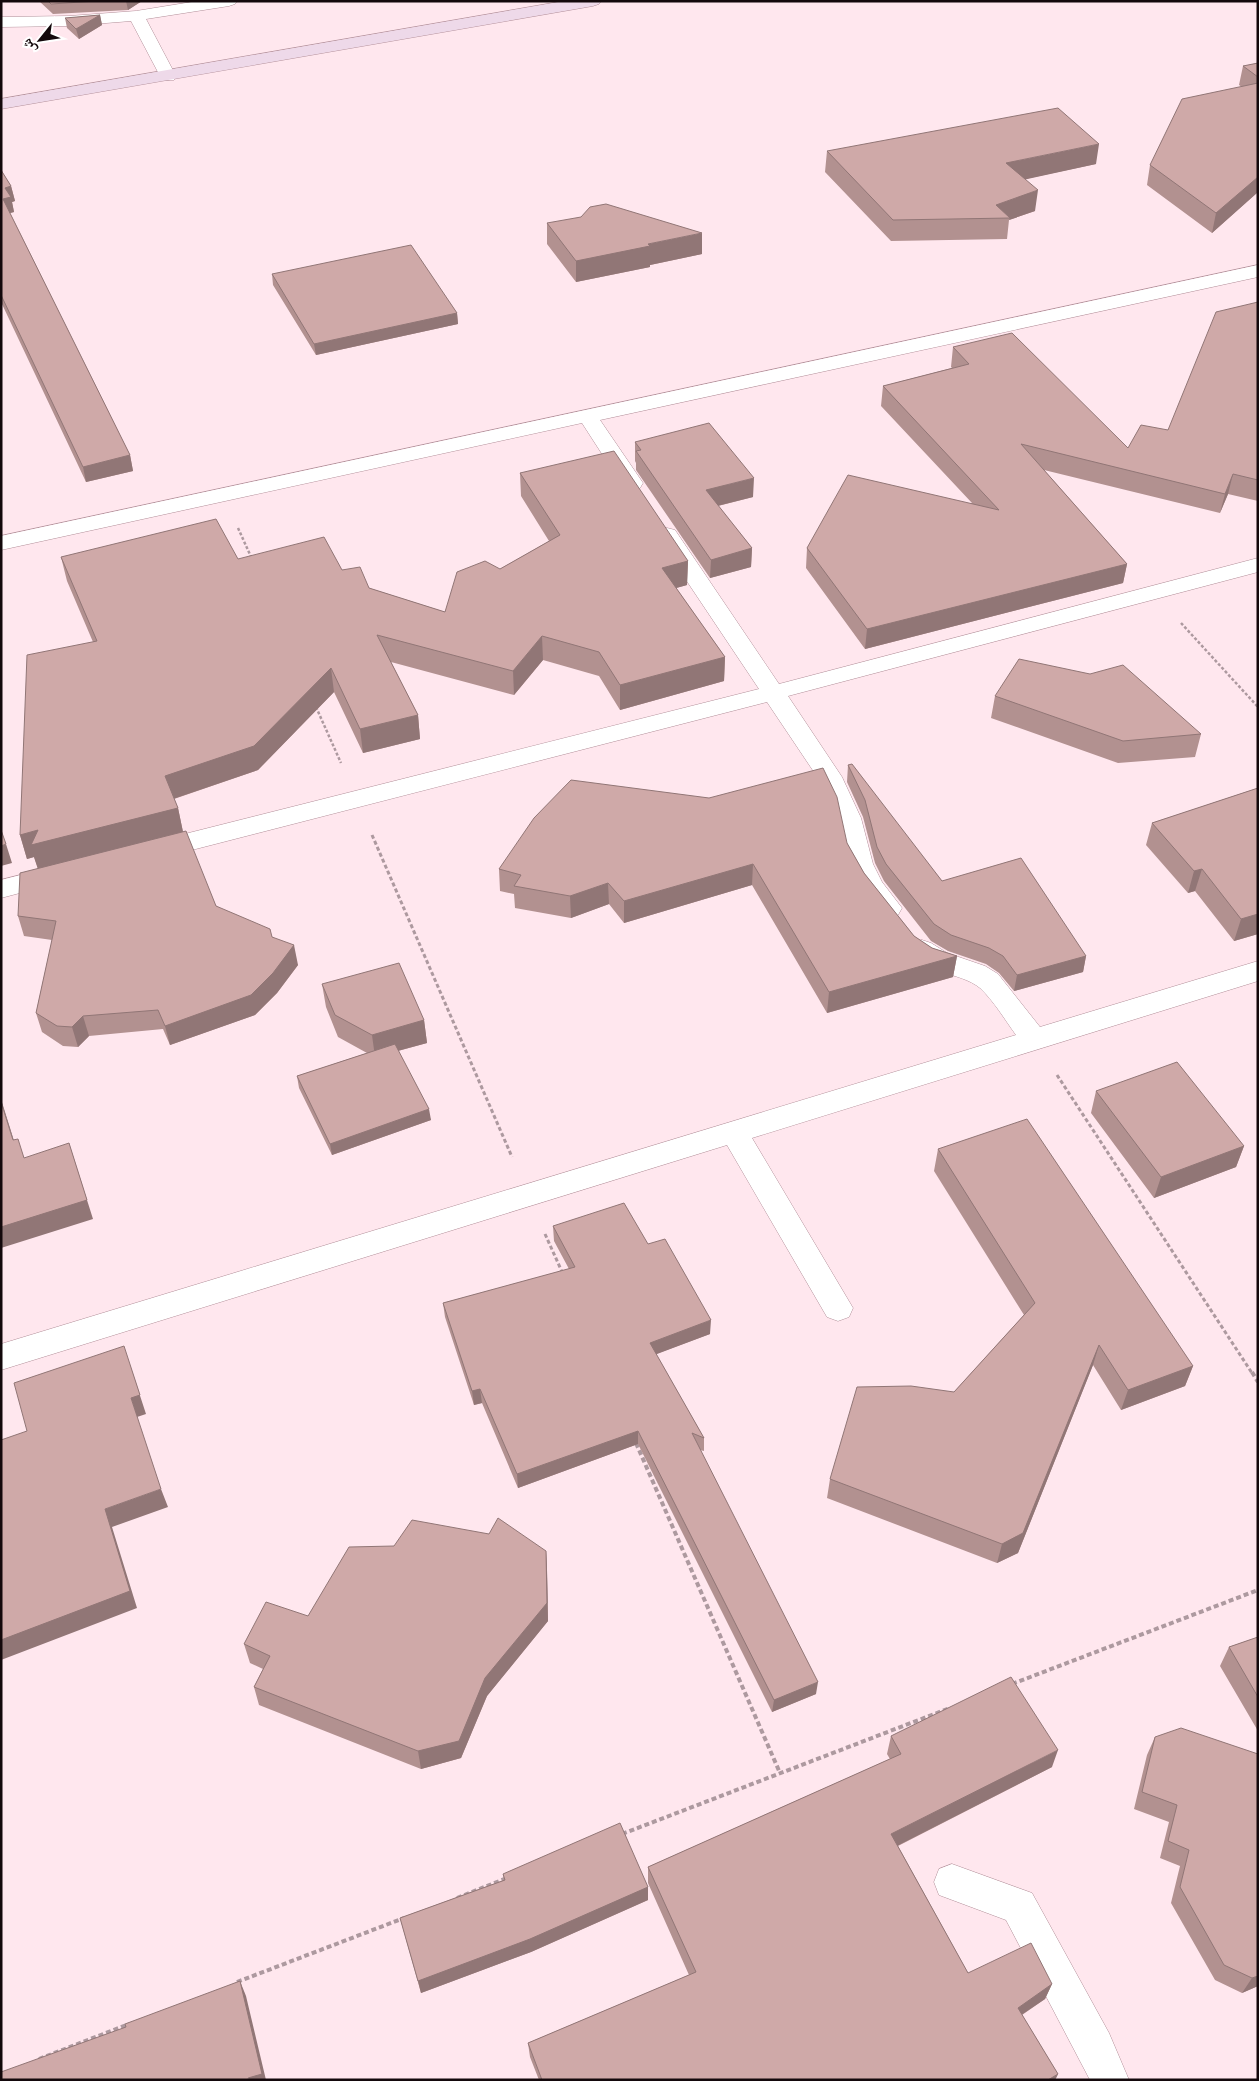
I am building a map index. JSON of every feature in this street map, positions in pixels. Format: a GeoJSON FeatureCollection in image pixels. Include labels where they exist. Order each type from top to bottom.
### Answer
{"type":"FeatureCollection","features":[{"type":"Feature","properties":{"kind":"street"},"geometry":{"type":"LineString","coordinates":[[1,22],[69,21],[136,16],[229,1]]}},
{"type":"Feature","properties":{"kind":"street"},"geometry":{"type":"LineString","coordinates":[[1,104],[593,1]]}},
{"type":"Feature","properties":{"kind":"street"},"geometry":{"type":"LineString","coordinates":[[136,16],[168,76]]}},
{"type":"Feature","properties":{"kind":"street"},"geometry":{"type":"LineString","coordinates":[[1,543],[588,416],[1253,278]]}},
{"type":"Feature","properties":{"kind":"street"},"geometry":{"type":"LineString","coordinates":[[588,416],[830,777],[849,818],[860,864],[872,887],[921,949],[938,960],[976,973],[989,981],[1034,1040]]}},
{"type":"Feature","properties":{"kind":"street"},"geometry":{"type":"LineString","coordinates":[[136,855],[772,693],[1258,565]]}},
{"type":"Feature","properties":{"kind":"street"},"geometry":{"type":"LineString","coordinates":[[1,889],[78,870]]}},
{"type":"Feature","properties":{"kind":"street"},"geometry":{"type":"LineString","coordinates":[[1,1357],[1258,971]]}},
{"type":"Feature","properties":{"kind":"street"},"geometry":{"type":"LineString","coordinates":[[733,1132],[838,1308]]}},
{"type":"Feature","properties":{"kind":"street"},"geometry":{"type":"LineString","coordinates":[[952,1882],[1018,1906],[1095,2047],[1110,2080]]}},
{"type":"Feature","properties":{"kind":"path"},"geometry":{"type":"LineString","coordinates":[[224,495],[255,567]]}},
{"type":"Feature","properties":{"kind":"path"},"geometry":{"type":"LineString","coordinates":[[1154,593],[1258,707]]}},
{"type":"Feature","properties":{"kind":"path"},"geometry":{"type":"LineString","coordinates":[[314,701],[564,1276]]}},
{"type":"Feature","properties":{"kind":"path"},"geometry":{"type":"LineString","coordinates":[[1034,1040],[1258,1382]]}},
{"type":"Feature","properties":{"kind":"path"},"geometry":{"type":"LineString","coordinates":[[634,1439],[780,1773]]}},
{"type":"Feature","properties":{"kind":"path"},"geometry":{"type":"LineString","coordinates":[[1010,1685],[1258,1590]]}},
{"type":"Feature","properties":{"kind":"path"},"geometry":{"type":"LineString","coordinates":[[613,1838],[955,1706]]}},
{"type":"Feature","properties":{"kind":"path"},"geometry":{"type":"LineString","coordinates":[[456,1898],[511,1877]]}},
{"type":"Feature","properties":{"kind":"path"},"geometry":{"type":"LineString","coordinates":[[233,1984],[409,1916]]}},
{"type":"Feature","properties":{"kind":"path"},"geometry":{"type":"LineString","coordinates":[[29,2062],[131,2023]]}},
{"type":"Feature","properties":{"kind":"building"},"geometry":{"type":"Polygon","coordinates":[[[48,1],[96,1],[51,4],[48,1]]]}},
{"type":"Feature","properties":{"kind":"building"},"geometry":{"type":"Polygon","coordinates":[[[100,15],[76,29],[65,18],[100,15]]]}},
{"type":"Feature","properties":{"kind":"building"},"geometry":{"type":"Polygon","coordinates":[[[1258,63],[1258,77],[1243,66],[1258,63]]]}},
{"type":"Feature","properties":{"kind":"building"},"geometry":{"type":"Polygon","coordinates":[[[1258,83],[1258,177],[1216,213],[1150,165],[1182,99],[1258,83]]]}},
{"type":"Feature","properties":{"kind":"building"},"geometry":{"type":"Polygon","coordinates":[[[1058,108],[1099,144],[1006,163],[1038,190],[996,205],[1010,218],[893,220],[827,151],[1058,108]]]}},
{"type":"Feature","properties":{"kind":"building"},"geometry":{"type":"Polygon","coordinates":[[[1,170],[11,186],[5,188],[11,197],[3,199],[130,455],[83,467],[1,295],[1,170]]]}},
{"type":"Feature","properties":{"kind":"building"},"geometry":{"type":"Polygon","coordinates":[[[606,204],[702,233],[576,261],[547,223],[581,217],[590,207],[606,204]]]}},
{"type":"Feature","properties":{"kind":"building"},"geometry":{"type":"Polygon","coordinates":[[[411,245],[457,313],[314,344],[272,274],[411,245]]]}},
{"type":"Feature","properties":{"kind":"building"},"geometry":{"type":"Polygon","coordinates":[[[1258,302],[1258,480],[1233,474],[1225,494],[1021,444],[1127,564],[867,629],[807,548],[848,475],[999,510],[883,386],[969,364],[953,347],[1012,333],[1128,448],[1141,425],[1168,430],[1216,312],[1258,302]]]}},
{"type":"Feature","properties":{"kind":"building"},"geometry":{"type":"Polygon","coordinates":[[[709,423],[754,478],[706,490],[752,548],[711,560],[636,451],[641,450],[635,442],[709,423]]]}},
{"type":"Feature","properties":{"kind":"building"},"geometry":{"type":"Polygon","coordinates":[[[614,451],[688,561],[662,568],[725,657],[620,685],[599,652],[542,636],[513,671],[377,635],[418,715],[360,729],[331,668],[254,746],[165,776],[178,808],[31,845],[38,830],[20,835],[27,655],[97,641],[61,557],[216,519],[238,559],[324,537],[342,570],[360,567],[369,588],[445,612],[457,572],[485,561],[500,569],[560,535],[520,473],[614,451]]]}},
{"type":"Feature","properties":{"kind":"building"},"geometry":{"type":"Polygon","coordinates":[[[1019,659],[1090,674],[1123,665],[1201,734],[1123,741],[995,696],[1019,659]]]}},
{"type":"Feature","properties":{"kind":"building"},"geometry":{"type":"Polygon","coordinates":[[[852,764],[942,881],[1021,858],[1086,956],[1017,975],[1003,956],[989,948],[951,935],[934,924],[886,864],[877,847],[865,800],[848,765],[852,764]]]}},
{"type":"Feature","properties":{"kind":"building"},"geometry":{"type":"Polygon","coordinates":[[[823,768],[837,797],[847,843],[864,873],[914,936],[932,948],[957,956],[829,992],[753,864],[624,901],[608,883],[570,896],[514,886],[521,875],[499,869],[534,818],[571,780],[709,798],[823,768]]]}},
{"type":"Feature","properties":{"kind":"building"},"geometry":{"type":"Polygon","coordinates":[[[1258,788],[1258,914],[1241,919],[1202,869],[1194,871],[1152,823],[1258,788]]]}},
{"type":"Feature","properties":{"kind":"building"},"geometry":{"type":"Polygon","coordinates":[[[1,830],[6,844],[1,846],[1,830]]]}},
{"type":"Feature","properties":{"kind":"building"},"geometry":{"type":"Polygon","coordinates":[[[186,831],[216,906],[270,929],[272,937],[294,945],[273,973],[251,995],[165,1026],[158,1010],[83,1016],[72,1027],[57,1026],[36,1013],[56,921],[18,916],[20,873],[186,831]]]}},
{"type":"Feature","properties":{"kind":"building"},"geometry":{"type":"Polygon","coordinates":[[[399,963],[424,1020],[372,1035],[335,1015],[322,984],[399,963]]]}},
{"type":"Feature","properties":{"kind":"building"},"geometry":{"type":"Polygon","coordinates":[[[395,1044],[429,1109],[330,1144],[297,1076],[395,1044]]]}},
{"type":"Feature","properties":{"kind":"building"},"geometry":{"type":"Polygon","coordinates":[[[1177,1062],[1244,1146],[1161,1177],[1096,1091],[1177,1062]]]}},
{"type":"Feature","properties":{"kind":"building"},"geometry":{"type":"Polygon","coordinates":[[[1,1102],[13,1140],[18,1139],[24,1158],[69,1143],[87,1200],[1,1227],[1,1102]]]}},
{"type":"Feature","properties":{"kind":"building"},"geometry":{"type":"Polygon","coordinates":[[[1027,1119],[1193,1366],[1128,1390],[1099,1345],[1023,1533],[1002,1544],[830,1479],[857,1387],[911,1386],[954,1392],[1035,1303],[938,1149],[1027,1119]]]}},
{"type":"Feature","properties":{"kind":"building"},"geometry":{"type":"Polygon","coordinates":[[[624,1203],[648,1244],[665,1239],[711,1320],[650,1343],[704,1438],[692,1433],[818,1682],[774,1700],[638,1431],[517,1474],[480,1389],[472,1391],[443,1303],[575,1267],[553,1226],[624,1203]]]}},
{"type":"Feature","properties":{"kind":"building"},"geometry":{"type":"Polygon","coordinates":[[[124,1346],[140,1395],[131,1398],[161,1489],[105,1509],[130,1591],[1,1640],[1,1440],[27,1431],[14,1383],[124,1346]]]}},
{"type":"Feature","properties":{"kind":"building"},"geometry":{"type":"Polygon","coordinates":[[[498,1518],[546,1551],[547,1603],[485,1678],[459,1741],[418,1751],[254,1687],[270,1656],[244,1644],[266,1602],[308,1616],[349,1547],[394,1546],[412,1520],[489,1534],[498,1518]]]}},
{"type":"Feature","properties":{"kind":"building"},"geometry":{"type":"Polygon","coordinates":[[[1258,1637],[1258,1697],[1229,1647],[1258,1637]]]}},
{"type":"Feature","properties":{"kind":"building"},"geometry":{"type":"Polygon","coordinates":[[[1011,1677],[1058,1750],[891,1834],[968,1973],[1031,1943],[1052,1984],[1018,2008],[1058,2074],[1048,2080],[542,2080],[528,2043],[696,1972],[648,1867],[901,1754],[891,1736],[1011,1677]]]}},
{"type":"Feature","properties":{"kind":"building"},"geometry":{"type":"Polygon","coordinates":[[[1181,1728],[1258,1754],[1258,1976],[1252,1978],[1224,1965],[1180,1887],[1189,1850],[1168,1841],[1177,1805],[1142,1792],[1155,1737],[1181,1728]]]}},
{"type":"Feature","properties":{"kind":"building"},"geometry":{"type":"Polygon","coordinates":[[[620,1823],[648,1887],[530,1939],[418,1981],[400,1918],[505,1880],[503,1874],[620,1823]]]}},
{"type":"Feature","properties":{"kind":"building"},"geometry":{"type":"Polygon","coordinates":[[[240,1981],[262,2074],[248,2078],[249,2080],[1,2080],[1,2072],[126,2027],[125,2024],[240,1981]]]}}]}
